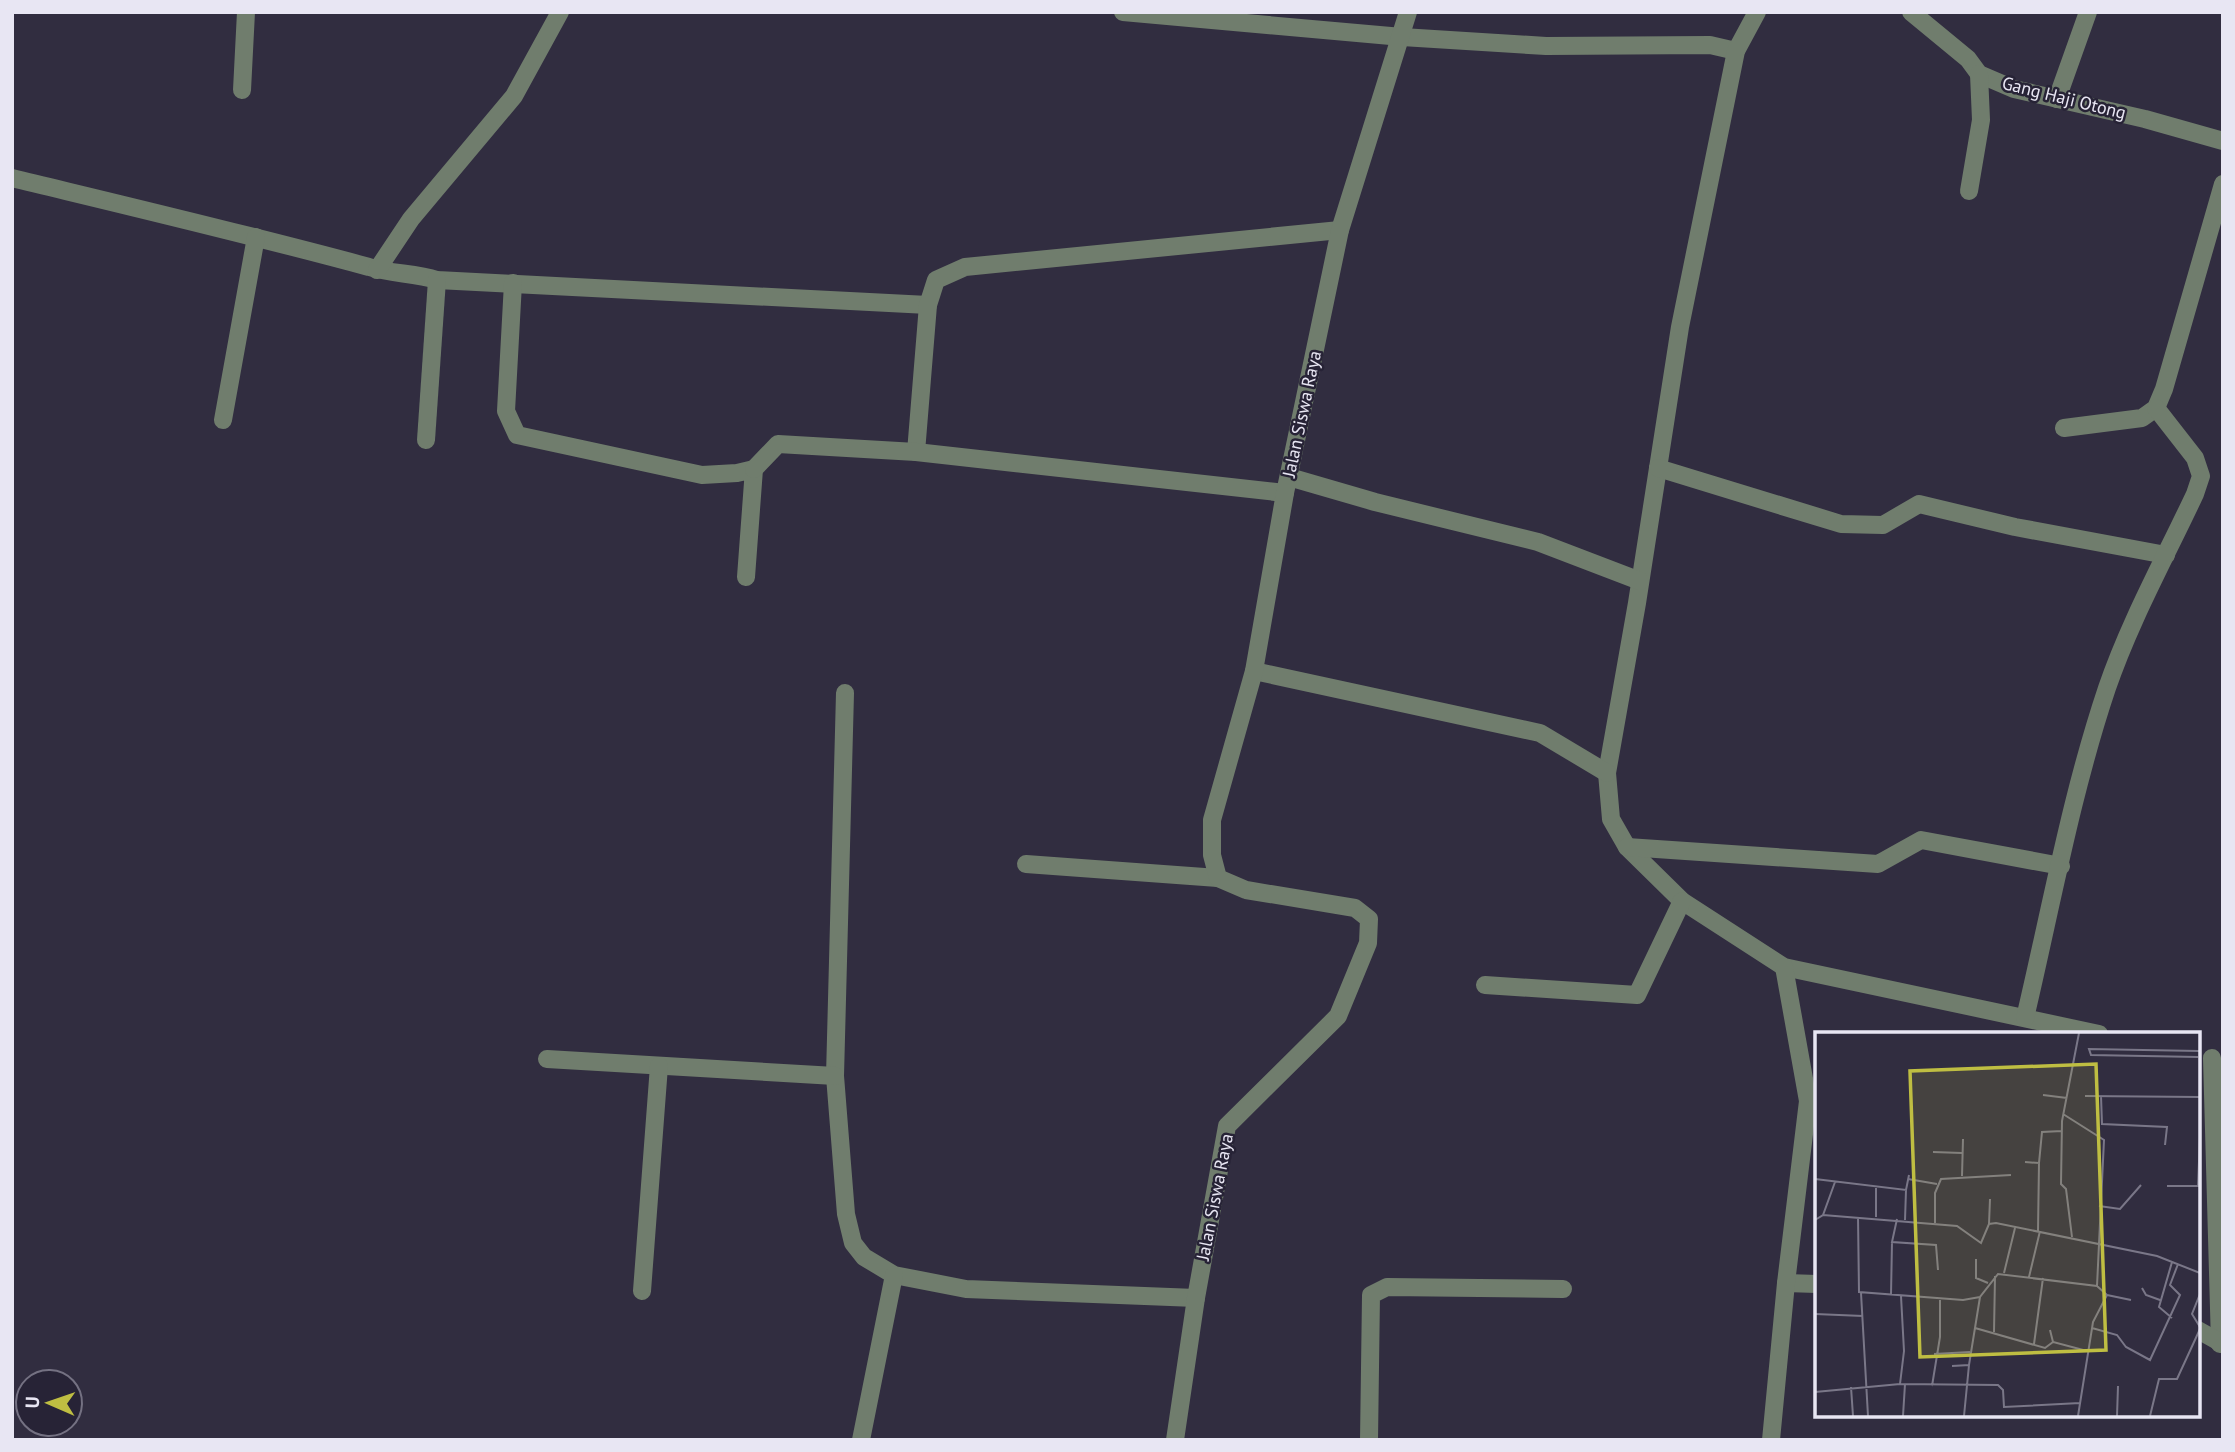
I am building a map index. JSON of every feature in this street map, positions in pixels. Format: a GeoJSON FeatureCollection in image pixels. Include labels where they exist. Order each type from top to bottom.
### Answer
{"type":"FeatureCollection","features":[{"type":"Feature","properties":{"kind":"street"},"geometry":{"type":"LineString","coordinates":[[242,90],[246,12]]}},
{"type":"Feature","properties":{"kind":"street"},"geometry":{"type":"LineString","coordinates":[[377,270],[411,219],[514,96],[560,12]]}},
{"type":"Feature","properties":{"kind":"street"},"geometry":{"type":"LineString","coordinates":[[1123,12],[1402,37],[1546,46],[1710,45],[1736,51]]}},
{"type":"Feature","properties":{"kind":"street","name":"Jalan Siswa Raya"},"geometry":{"type":"LineString","coordinates":[[1175,1440],[1196,1298],[1227,1126],[1338,1016],[1368,943],[1369,919],[1355,908],[1246,890],[1218,878],[1212,855],[1212,820],[1254,671],[1287,485],[1340,230],[1408,12]]}},
{"type":"Feature","properties":{"kind":"street"},"geometry":{"type":"LineString","coordinates":[[1757,12],[1736,51],[1680,327],[1607,773],[1611,819],[1627,847],[1682,901],[1784,967],[2090,1032]]}},
{"type":"Feature","properties":{"kind":"street"},"geometry":{"type":"LineString","coordinates":[[1911,12],[1968,59],[1979,74]]}},
{"type":"Feature","properties":{"kind":"street"},"geometry":{"type":"LineString","coordinates":[[2057,99],[2088,12]]}},
{"type":"Feature","properties":{"kind":"street","name":"Gang Haji Otong"},"geometry":{"type":"LineString","coordinates":[[1969,191],[1981,120],[1979,74],[2014,89],[2145,119],[2223,141]]}},
{"type":"Feature","properties":{"kind":"street"},"geometry":{"type":"LineString","coordinates":[[12,178],[256,237],[377,270],[418,274],[438,280],[928,305]]}},
{"type":"Feature","properties":{"kind":"street"},"geometry":{"type":"LineString","coordinates":[[2064,428],[2142,418],[2157,408],[2165,389],[2223,184]]}},
{"type":"Feature","properties":{"kind":"street"},"geometry":{"type":"LineString","coordinates":[[916,452],[928,305],[936,280],[965,267],[1340,230]]}},
{"type":"Feature","properties":{"kind":"street"},"geometry":{"type":"LineString","coordinates":[[223,420],[256,237]]}},
{"type":"Feature","properties":{"kind":"street"},"geometry":{"type":"LineString","coordinates":[[426,440],[438,280]]}},
{"type":"Feature","properties":{"kind":"street"},"geometry":{"type":"LineString","coordinates":[[513,283],[506,411],[517,435],[702,475],[754,469],[778,443],[916,452],[1287,485],[1375,502],[1538,542],[1640,581]]}},
{"type":"Feature","properties":{"kind":"street"},"geometry":{"type":"LineString","coordinates":[[2025,1018],[2085,760],[2108,685],[2143,601],[2195,494],[2201,476],[2195,458],[2157,408]]}},
{"type":"Feature","properties":{"kind":"street"},"geometry":{"type":"LineString","coordinates":[[1658,468],[1841,524],[1883,526],[1919,504],[2015,527],[2166,555]]}},
{"type":"Feature","properties":{"kind":"street"},"geometry":{"type":"LineString","coordinates":[[746,577],[754,469]]}},
{"type":"Feature","properties":{"kind":"street"},"geometry":{"type":"LineString","coordinates":[[1254,671],[1540,733],[1607,773]]}},
{"type":"Feature","properties":{"kind":"street"},"geometry":{"type":"LineString","coordinates":[[845,693],[835,1076],[846,1214],[853,1243],[863,1257],[894,1275],[966,1289],[1196,1298]]}},
{"type":"Feature","properties":{"kind":"street"},"geometry":{"type":"LineString","coordinates":[[1627,847],[1878,864],[1921,840],[2061,866]]}},
{"type":"Feature","properties":{"kind":"street"},"geometry":{"type":"LineString","coordinates":[[1026,864],[1218,878]]}},
{"type":"Feature","properties":{"kind":"street"},"geometry":{"type":"LineString","coordinates":[[1485,985],[1637,995],[1682,901]]}},
{"type":"Feature","properties":{"kind":"street"},"geometry":{"type":"LineString","coordinates":[[1771,1440],[1786,1283],[1808,1101],[1784,967]]}},
{"type":"Feature","properties":{"kind":"street"},"geometry":{"type":"LineString","coordinates":[[2211,1058],[2221,1344]]}},
{"type":"Feature","properties":{"kind":"street"},"geometry":{"type":"LineString","coordinates":[[547,1059],[835,1076]]}},
{"type":"Feature","properties":{"kind":"street"},"geometry":{"type":"LineString","coordinates":[[642,1291],[659,1066]]}},
{"type":"Feature","properties":{"kind":"street"},"geometry":{"type":"LineString","coordinates":[[861,1440],[894,1275]]}},
{"type":"Feature","properties":{"kind":"street"},"geometry":{"type":"LineString","coordinates":[[1786,1283],[1815,1284]]}},
{"type":"Feature","properties":{"kind":"street"},"geometry":{"type":"LineString","coordinates":[[1369,1440],[1371,1295],[1387,1287],[1563,1289]]}},
{"type":"Feature","properties":{"kind":"street"},"geometry":{"type":"LineString","coordinates":[[2200,1331],[2221,1344]]}}]}
